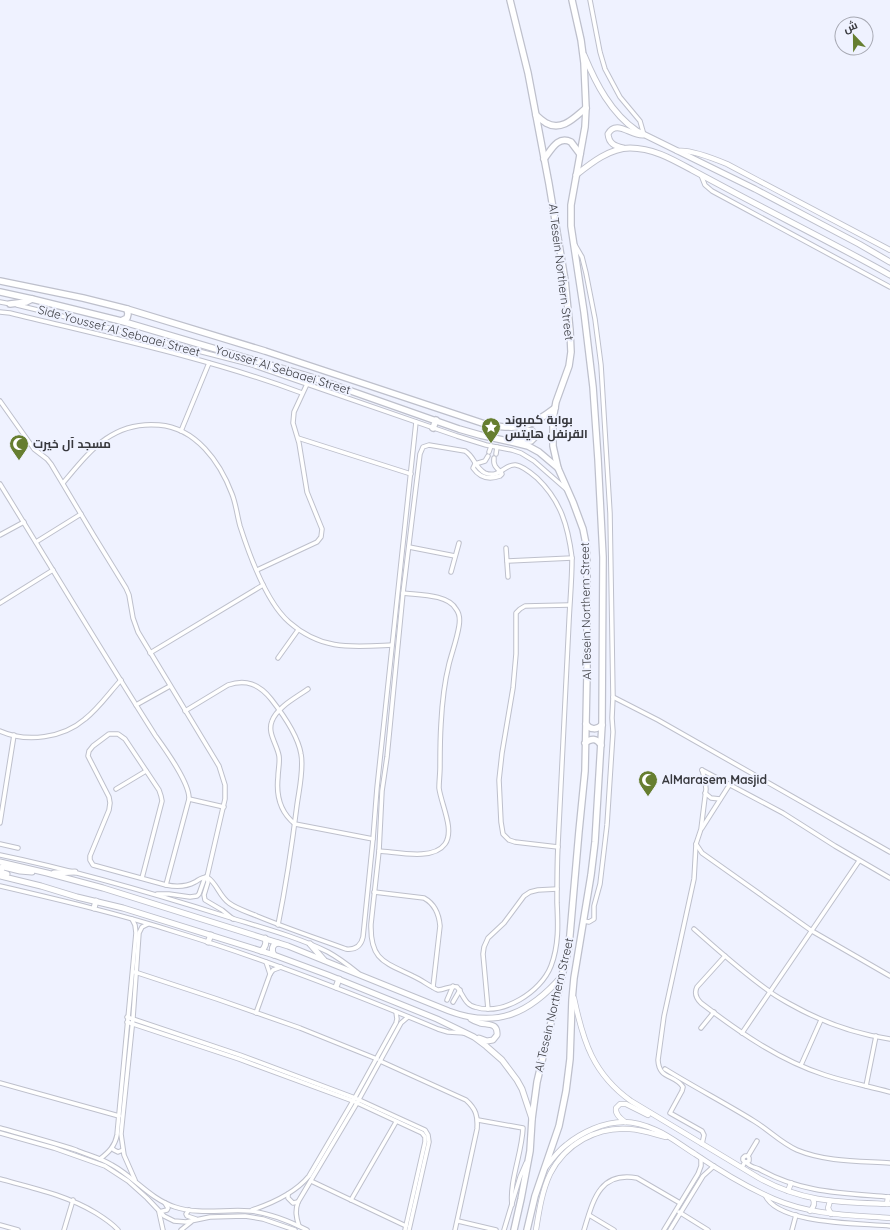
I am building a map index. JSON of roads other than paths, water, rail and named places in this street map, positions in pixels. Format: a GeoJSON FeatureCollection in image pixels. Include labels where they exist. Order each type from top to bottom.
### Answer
{"type":"FeatureCollection","features":[{"type":"Feature","properties":{"kind":"main road","name":"Al Tesein Northern Street"},"geometry":{"type":"LineString","coordinates":[[510,0],[527,68],[544,159],[565,280],[571,337],[571,352],[568,366],[555,408],[552,425],[554,455],[583,529],[586,550],[586,743],[584,782],[578,831],[570,936],[568,954],[541,1063],[535,1095],[529,1159],[514,1230]]}},
{"type":"Feature","properties":{"kind":"main road","name":"Al Tesein Northern Street"},"geometry":{"type":"LineString","coordinates":[[527,1230],[535,1196],[556,1136],[564,1103],[570,1059],[573,994],[595,842],[602,726],[603,557],[598,459],[593,387],[573,240],[571,214],[572,197],[585,127],[586,108],[583,51],[572,0]]}},
{"type":"Feature","properties":{"kind":"main road"},"geometry":{"type":"LineString","coordinates":[[583,51],[597,82],[612,107],[626,123],[644,135],[755,189],[890,262]]}},
{"type":"Feature","properties":{"kind":"main road"},"geometry":{"type":"LineString","coordinates":[[536,115],[546,123],[558,125],[571,121],[586,108]]}},
{"type":"Feature","properties":{"kind":"main road"},"geometry":{"type":"LineString","coordinates":[[644,135],[636,135],[618,127],[612,129],[608,134],[610,141],[614,145],[624,148],[643,149],[656,152],[890,275]]}},
{"type":"Feature","properties":{"kind":"main road"},"geometry":{"type":"LineString","coordinates":[[544,159],[557,143],[563,140],[571,142],[580,154]]}},
{"type":"Feature","properties":{"kind":"main road"},"geometry":{"type":"LineString","coordinates":[[576,175],[602,157],[624,148]]}},
{"type":"Feature","properties":{"kind":"main road","name":"Youssef Al Sebaaei Street"},"geometry":{"type":"LineString","coordinates":[[0,281],[83,298],[127,309],[136,319],[314,378],[459,429],[528,446],[539,452],[558,468]]}},
{"type":"Feature","properties":{"kind":"main road","name":"Youssef Al Sebaaei Street"},"geometry":{"type":"LineString","coordinates":[[0,292],[121,321],[136,319],[265,351],[477,422],[505,428],[519,427],[536,422],[555,408]]}},
{"type":"Feature","properties":{"kind":"main road"},"geometry":{"type":"LineString","coordinates":[[10,304],[22,303],[32,299]]}},
{"type":"Feature","properties":{"kind":"main road"},"geometry":{"type":"LineString","coordinates":[[121,321],[127,318],[127,309]]}},
{"type":"Feature","properties":{"kind":"main road"},"geometry":{"type":"LineString","coordinates":[[433,428],[436,420]]}},
{"type":"Feature","properties":{"kind":"main road"},"geometry":{"type":"LineString","coordinates":[[516,443],[521,441],[531,441],[535,437],[535,434],[532,431],[523,430],[519,427]]}},
{"type":"Feature","properties":{"kind":"main road"},"geometry":{"type":"LineString","coordinates":[[586,724],[593,729],[602,726]]}},
{"type":"Feature","properties":{"kind":"main road"},"geometry":{"type":"LineString","coordinates":[[586,743],[594,739],[601,745]]}},
{"type":"Feature","properties":{"kind":"main road"},"geometry":{"type":"LineString","coordinates":[[0,862],[45,872],[265,938],[447,1008],[476,1022],[493,1025],[497,1030],[496,1037],[491,1041],[474,1037]]}},
{"type":"Feature","properties":{"kind":"main road"},"geometry":{"type":"LineString","coordinates":[[41,886],[27,879],[4,874],[1,870],[4,867],[26,872],[75,872]]}},
{"type":"Feature","properties":{"kind":"main road"},"geometry":{"type":"LineString","coordinates":[[0,876],[123,908],[261,950],[426,1014],[474,1037],[502,1060],[522,1089],[532,1119]]}},
{"type":"Feature","properties":{"kind":"main road"},"geometry":{"type":"LineString","coordinates":[[94,908],[96,901]]}},
{"type":"Feature","properties":{"kind":"main road"},"geometry":{"type":"LineString","coordinates":[[208,942],[211,935]]}},
{"type":"Feature","properties":{"kind":"main road"},"geometry":{"type":"LineString","coordinates":[[261,950],[266,945],[265,938]]}},
{"type":"Feature","properties":{"kind":"main road"},"geometry":{"type":"LineString","coordinates":[[274,955],[272,951],[273,946],[278,943]]}},
{"type":"Feature","properties":{"kind":"main road"},"geometry":{"type":"LineString","coordinates":[[310,944],[324,960]]}},
{"type":"Feature","properties":{"kind":"main road"},"geometry":{"type":"LineString","coordinates":[[467,1017],[492,1019],[519,1012],[544,995],[563,975]]}},
{"type":"Feature","properties":{"kind":"main road"},"geometry":{"type":"LineString","coordinates":[[336,987],[339,979]]}},
{"type":"Feature","properties":{"kind":"street"},"geometry":{"type":"LineString","coordinates":[[590,0],[600,52],[605,69],[620,96],[640,121],[644,135]]}},
{"type":"Feature","properties":{"kind":"street"},"geometry":{"type":"LineString","coordinates":[[678,151],[685,150],[727,164],[890,250]]}},
{"type":"Feature","properties":{"kind":"street"},"geometry":{"type":"LineString","coordinates":[[701,175],[705,185],[712,191],[890,287]]}},
{"type":"Feature","properties":{"kind":"street"},"geometry":{"type":"LineString","coordinates":[[573,240],[582,257],[590,286],[601,365],[610,512],[613,697],[613,737],[607,825],[600,884],[595,905],[594,919],[589,922],[584,921]]}},
{"type":"Feature","properties":{"kind":"street","name":"Side Youssef Al Sebaaei Street"},"geometry":{"type":"LineString","coordinates":[[0,302],[54,314],[249,364],[433,428],[491,446],[516,451],[530,458],[569,491]]}},
{"type":"Feature","properties":{"kind":"street"},"geometry":{"type":"LineString","coordinates":[[0,305],[10,304]]}},
{"type":"Feature","properties":{"kind":"street"},"geometry":{"type":"LineString","coordinates":[[0,312],[87,331],[209,363],[302,393]]}},
{"type":"Feature","properties":{"kind":"street"},"geometry":{"type":"LineString","coordinates":[[181,431],[209,363]]}},
{"type":"Feature","properties":{"kind":"street"},"geometry":{"type":"LineString","coordinates":[[257,570],[317,542],[322,535],[322,529],[305,486],[298,438],[292,419],[307,384]]}},
{"type":"Feature","properties":{"kind":"street"},"geometry":{"type":"LineString","coordinates":[[0,401],[34,449],[49,461],[63,483],[129,594],[134,623],[138,632],[222,772],[226,792],[224,807],[204,895],[206,900],[233,919]]}},
{"type":"Feature","properties":{"kind":"street"},"geometry":{"type":"LineString","coordinates":[[142,878],[162,801],[160,792],[125,739],[118,734],[107,735],[89,751],[89,758],[108,794],[110,803],[109,810],[90,856],[92,864],[166,885],[184,886],[203,877],[207,877],[212,881],[222,897],[230,904],[278,925],[346,949],[354,949],[360,945],[363,937],[377,788],[416,422]]}},
{"type":"Feature","properties":{"kind":"street"},"geometry":{"type":"LineString","coordinates":[[63,483],[97,445],[114,434],[133,427],[153,424],[163,425],[192,436],[213,458],[224,475],[232,493],[241,529],[263,585],[282,615],[298,630],[318,640],[336,646],[355,647],[392,645]]}},
{"type":"Feature","properties":{"kind":"street"},"geometry":{"type":"LineString","coordinates":[[298,438],[411,474]]}},
{"type":"Feature","properties":{"kind":"street"},"geometry":{"type":"LineString","coordinates":[[429,445],[462,449],[468,452],[475,464],[484,473],[493,474],[501,472],[512,465],[518,466],[534,475],[548,490],[561,510],[566,522],[572,558],[558,847],[556,948],[551,967],[541,983],[525,997],[512,1004],[500,1008],[488,1009],[474,1008],[467,1003],[457,987],[453,986],[440,990],[388,964],[380,958],[375,951],[370,934],[379,851],[382,791],[387,757],[403,593],[420,454],[423,448],[429,445]]}},
{"type":"Feature","properties":{"kind":"street"},"geometry":{"type":"LineString","coordinates":[[475,464],[485,461],[491,446]]}},
{"type":"Feature","properties":{"kind":"street"},"geometry":{"type":"LineString","coordinates":[[497,447],[494,466],[501,472]]}},
{"type":"Feature","properties":{"kind":"street"},"geometry":{"type":"LineString","coordinates":[[0,484],[187,787],[189,799],[166,885]]}},
{"type":"Feature","properties":{"kind":"street"},"geometry":{"type":"LineString","coordinates":[[36,542],[81,514]]}},
{"type":"Feature","properties":{"kind":"street"},"geometry":{"type":"LineString","coordinates":[[0,535],[24,522]]}},
{"type":"Feature","properties":{"kind":"street"},"geometry":{"type":"LineString","coordinates":[[451,572],[459,543]]}},
{"type":"Feature","properties":{"kind":"street"},"geometry":{"type":"LineString","coordinates":[[409,547],[455,556]]}},
{"type":"Feature","properties":{"kind":"street"},"geometry":{"type":"LineString","coordinates":[[506,548],[508,577]]}},
{"type":"Feature","properties":{"kind":"street"},"geometry":{"type":"LineString","coordinates":[[507,561],[572,558]]}},
{"type":"Feature","properties":{"kind":"street"},"geometry":{"type":"LineString","coordinates":[[0,603],[53,570]]}},
{"type":"Feature","properties":{"kind":"street"},"geometry":{"type":"LineString","coordinates":[[150,653],[263,585]]}},
{"type":"Feature","properties":{"kind":"street"},"geometry":{"type":"LineString","coordinates":[[379,851],[424,855],[432,853],[440,849],[445,844],[448,839],[449,832],[439,788],[440,737],[445,685],[460,627],[460,618],[456,608],[451,602],[442,598],[403,593]]}},
{"type":"Feature","properties":{"kind":"street"},"geometry":{"type":"LineString","coordinates":[[558,847],[515,842],[509,840],[503,834],[500,822],[499,780],[502,753],[514,688],[516,614],[525,606],[570,605]]}},
{"type":"Feature","properties":{"kind":"street"},"geometry":{"type":"LineString","coordinates":[[278,658],[298,630]]}},
{"type":"Feature","properties":{"kind":"street"},"geometry":{"type":"LineString","coordinates":[[0,731],[14,735],[38,738],[68,730],[91,714],[121,680]]}},
{"type":"Feature","properties":{"kind":"street"},"geometry":{"type":"LineString","coordinates":[[185,711],[228,686],[235,683],[250,683],[263,691],[279,711],[294,735],[302,754],[302,765],[283,901],[278,925]]}},
{"type":"Feature","properties":{"kind":"street"},"geometry":{"type":"LineString","coordinates":[[136,705],[170,686]]}},
{"type":"Feature","properties":{"kind":"street"},"geometry":{"type":"LineString","coordinates":[[308,689],[284,705],[273,718],[270,729],[279,761],[278,792],[284,813],[294,824],[373,839]]}},
{"type":"Feature","properties":{"kind":"street"},"geometry":{"type":"LineString","coordinates":[[613,697],[665,724],[890,852]]}},
{"type":"Feature","properties":{"kind":"street"},"geometry":{"type":"LineString","coordinates":[[0,823],[2,798],[14,735]]}},
{"type":"Feature","properties":{"kind":"street"},"geometry":{"type":"LineString","coordinates":[[702,1144],[704,1135],[702,1131],[670,1113],[682,1091],[682,1088],[680,1084],[661,1071],[658,1065],[664,1016],[694,879],[696,844],[701,829],[706,784],[702,770],[783,813],[890,878]]}},
{"type":"Feature","properties":{"kind":"street"},"geometry":{"type":"LineString","coordinates":[[116,789],[146,771]]}},
{"type":"Feature","properties":{"kind":"street"},"geometry":{"type":"LineString","coordinates":[[701,829],[730,784]]}},
{"type":"Feature","properties":{"kind":"street"},"geometry":{"type":"LineString","coordinates":[[705,793],[711,798],[720,799]]}},
{"type":"Feature","properties":{"kind":"street"},"geometry":{"type":"LineString","coordinates":[[189,799],[224,807]]}},
{"type":"Feature","properties":{"kind":"street"},"geometry":{"type":"LineString","coordinates":[[0,844],[18,848]]}},
{"type":"Feature","properties":{"kind":"street"},"geometry":{"type":"LineString","coordinates":[[696,844],[702,852],[812,931],[890,976]]}},
{"type":"Feature","properties":{"kind":"street"},"geometry":{"type":"LineString","coordinates":[[0,855],[118,883],[310,944],[328,952],[346,963],[362,976]]}},
{"type":"Feature","properties":{"kind":"street"},"geometry":{"type":"LineString","coordinates":[[742,1033],[859,860]]}},
{"type":"Feature","properties":{"kind":"street"},"geometry":{"type":"LineString","coordinates":[[155,895],[169,894],[194,897],[199,894],[204,880],[207,877]]}},
{"type":"Feature","properties":{"kind":"street"},"geometry":{"type":"LineString","coordinates":[[0,886],[94,908],[208,942],[266,961],[336,987],[438,1029],[448,1032],[467,1033]]}},
{"type":"Feature","properties":{"kind":"street"},"geometry":{"type":"LineString","coordinates":[[488,1009],[483,954],[486,941],[509,917],[524,896],[530,892],[538,890],[557,889]]}},
{"type":"Feature","properties":{"kind":"street"},"geometry":{"type":"LineString","coordinates":[[374,892],[424,898],[430,901],[436,909],[440,926],[433,987]]}},
{"type":"Feature","properties":{"kind":"street"},"geometry":{"type":"LineString","coordinates":[[100,1159],[112,1148],[116,1140],[136,929],[132,919]]}},
{"type":"Feature","properties":{"kind":"street"},"geometry":{"type":"LineString","coordinates":[[136,1182],[123,1150],[121,1134],[133,1018],[135,972],[139,933],[142,927],[148,924]]}},
{"type":"Feature","properties":{"kind":"street"},"geometry":{"type":"LineString","coordinates":[[694,929],[770,992],[821,1020],[890,1039]]}},
{"type":"Feature","properties":{"kind":"street"},"geometry":{"type":"LineString","coordinates":[[725,956],[695,990],[698,1000],[742,1033],[768,1050],[823,1075],[890,1092]]}},
{"type":"Feature","properties":{"kind":"street"},"geometry":{"type":"LineString","coordinates":[[266,961],[270,974]]}},
{"type":"Feature","properties":{"kind":"street"},"geometry":{"type":"LineString","coordinates":[[256,1013],[270,974],[273,970],[281,967]]}},
{"type":"Feature","properties":{"kind":"street"},"geometry":{"type":"LineString","coordinates":[[135,972],[300,1028],[378,1060],[466,1100],[473,1106],[477,1113],[478,1120],[455,1230]]}},
{"type":"Feature","properties":{"kind":"street"},"geometry":{"type":"LineString","coordinates":[[447,1000],[453,986]]}},
{"type":"Feature","properties":{"kind":"street"},"geometry":{"type":"LineString","coordinates":[[452,1002],[460,990]]}},
{"type":"Feature","properties":{"kind":"street"},"geometry":{"type":"LineString","coordinates":[[573,994],[583,1038],[600,1071],[619,1092],[631,1101],[767,1182],[788,1191],[813,1199],[889,1204],[889,1197],[826,1192],[791,1183],[776,1178],[755,1167],[751,1167],[747,1160]]}},
{"type":"Feature","properties":{"kind":"street"},"geometry":{"type":"LineString","coordinates":[[299,1226],[296,1219],[298,1202],[378,1060],[396,1023],[396,1012]]}},
{"type":"Feature","properties":{"kind":"street"},"geometry":{"type":"LineString","coordinates":[[701,1028],[714,1012]]}},
{"type":"Feature","properties":{"kind":"street"},"geometry":{"type":"LineString","coordinates":[[127,1017],[240,1057],[356,1101],[423,1129],[428,1135],[429,1142],[409,1230]]}},
{"type":"Feature","properties":{"kind":"street"},"geometry":{"type":"LineString","coordinates":[[378,1060],[401,1023],[408,1017]]}},
{"type":"Feature","properties":{"kind":"street"},"geometry":{"type":"LineString","coordinates":[[800,1065],[821,1020]]}},
{"type":"Feature","properties":{"kind":"street"},"geometry":{"type":"LineString","coordinates":[[127,1022],[240,1057]]}},
{"type":"Feature","properties":{"kind":"street"},"geometry":{"type":"LineString","coordinates":[[866,1086],[876,1036]]}},
{"type":"Feature","properties":{"kind":"street"},"geometry":{"type":"LineString","coordinates":[[664,1070],[755,1122],[780,1140],[798,1150],[836,1160],[890,1163]]}},
{"type":"Feature","properties":{"kind":"street"},"geometry":{"type":"LineString","coordinates":[[0,1083],[119,1116]]}},
{"type":"Feature","properties":{"kind":"street"},"geometry":{"type":"LineString","coordinates":[[311,1181],[406,1228],[426,1140],[425,1137],[422,1133],[396,1122],[356,1101]]}},
{"type":"Feature","properties":{"kind":"street"},"geometry":{"type":"LineString","coordinates":[[250,1211],[270,1204],[302,1184],[309,1176],[356,1101]]}},
{"type":"Feature","properties":{"kind":"street"},"geometry":{"type":"LineString","coordinates":[[625,1122],[618,1116],[616,1111],[617,1106],[622,1103],[646,1114],[656,1116]]}},
{"type":"Feature","properties":{"kind":"street"},"geometry":{"type":"LineString","coordinates":[[478,1120],[523,1128],[512,1191],[512,1205]]}},
{"type":"Feature","properties":{"kind":"street"},"geometry":{"type":"LineString","coordinates":[[351,1200],[396,1122]]}},
{"type":"Feature","properties":{"kind":"street"},"geometry":{"type":"LineString","coordinates":[[544,1168],[561,1150],[579,1136],[601,1126],[625,1122],[649,1127],[663,1133],[714,1166],[765,1195],[784,1203],[831,1214],[890,1218]]}},
{"type":"Feature","properties":{"kind":"street"},"geometry":{"type":"LineString","coordinates":[[0,1128],[53,1143],[100,1159],[118,1168],[156,1198],[179,1208],[189,1210],[250,1211],[274,1216],[307,1230]]}},
{"type":"Feature","properties":{"kind":"street"},"geometry":{"type":"LineString","coordinates":[[536,1230],[543,1196],[550,1175],[560,1158],[580,1141],[598,1132],[618,1128],[638,1130],[670,1138]]}},
{"type":"Feature","properties":{"kind":"street"},"geometry":{"type":"LineString","coordinates":[[0,1133],[54,1148],[105,1166],[128,1181],[151,1202],[159,1212],[174,1221],[192,1221],[210,1217],[251,1217],[276,1223],[295,1230]]}},
{"type":"Feature","properties":{"kind":"street"},"geometry":{"type":"LineString","coordinates":[[742,1167],[757,1141]]}},
{"type":"Feature","properties":{"kind":"street"},"geometry":{"type":"LineString","coordinates":[[112,1148],[116,1151],[123,1150]]}},
{"type":"Feature","properties":{"kind":"street"},"geometry":{"type":"LineString","coordinates":[[664,1230],[700,1170],[701,1158]]}},
{"type":"Feature","properties":{"kind":"street"},"geometry":{"type":"LineString","coordinates":[[504,1230],[522,1173],[529,1159]]}},
{"type":"Feature","properties":{"kind":"street"},"geometry":{"type":"LineString","coordinates":[[670,1230],[703,1176],[714,1166]]}},
{"type":"Feature","properties":{"kind":"street"},"geometry":{"type":"LineString","coordinates":[[584,1230],[593,1202],[599,1190],[606,1183],[621,1177],[629,1177],[643,1181],[680,1203]]}},
{"type":"Feature","properties":{"kind":"street"},"geometry":{"type":"LineString","coordinates":[[0,1179],[73,1200],[102,1217],[118,1230]]}},
{"type":"Feature","properties":{"kind":"street"},"geometry":{"type":"LineString","coordinates":[[788,1191],[791,1183]]}},
{"type":"Feature","properties":{"kind":"street"},"geometry":{"type":"LineString","coordinates":[[288,1194],[288,1198],[292,1203],[298,1202]]}},
{"type":"Feature","properties":{"kind":"street"},"geometry":{"type":"LineString","coordinates":[[765,1195],[774,1206],[796,1215],[834,1223],[888,1226],[889,1230]]}},
{"type":"Feature","properties":{"kind":"street"},"geometry":{"type":"LineString","coordinates":[[810,1210],[814,1204],[813,1199]]}},
{"type":"Feature","properties":{"kind":"street"},"geometry":{"type":"LineString","coordinates":[[64,1230],[73,1200]]}},
{"type":"Feature","properties":{"kind":"street"},"geometry":{"type":"LineString","coordinates":[[830,1201],[828,1208],[831,1214]]}},
{"type":"Feature","properties":{"kind":"street"},"geometry":{"type":"LineString","coordinates":[[159,1212],[167,1210],[168,1208],[165,1203]]}},
{"type":"Feature","properties":{"kind":"street"},"geometry":{"type":"LineString","coordinates":[[189,1210],[186,1214],[187,1216],[197,1220]]}},
{"type":"Feature","properties":{"kind":"street"},"geometry":{"type":"LineString","coordinates":[[676,1210],[708,1230]]}},
{"type":"Feature","properties":{"kind":"street"},"geometry":{"type":"LineString","coordinates":[[159,1212],[163,1230]]}},
{"type":"Feature","properties":{"kind":"street"},"geometry":{"type":"LineString","coordinates":[[589,1215],[614,1230]]}},
{"type":"Feature","properties":{"kind":"street"},"geometry":{"type":"LineString","coordinates":[[792,1230],[796,1215]]}},
{"type":"Feature","properties":{"kind":"street"},"geometry":{"type":"LineString","coordinates":[[181,1230],[192,1221]]}},
{"type":"Feature","properties":{"kind":"street"},"geometry":{"type":"LineString","coordinates":[[458,1221],[496,1230]]}},
{"type":"Feature","properties":{"kind":"street"},"geometry":{"type":"LineString","coordinates":[[0,1225],[18,1230]]}},
{"type":"Feature","properties":{"kind":"place","name":"بوابة كمبوند القرنفل هايتس"},"geometry":{"type":"Point","coordinates":[491,444]}},
{"type":"Feature","properties":{"kind":"place","name":"مسجد آل خيرت"},"geometry":{"type":"Point","coordinates":[19,461]}},
{"type":"Feature","properties":{"kind":"place","name":"AlMarasem Masjid"},"geometry":{"type":"Point","coordinates":[648,797]}}]}
